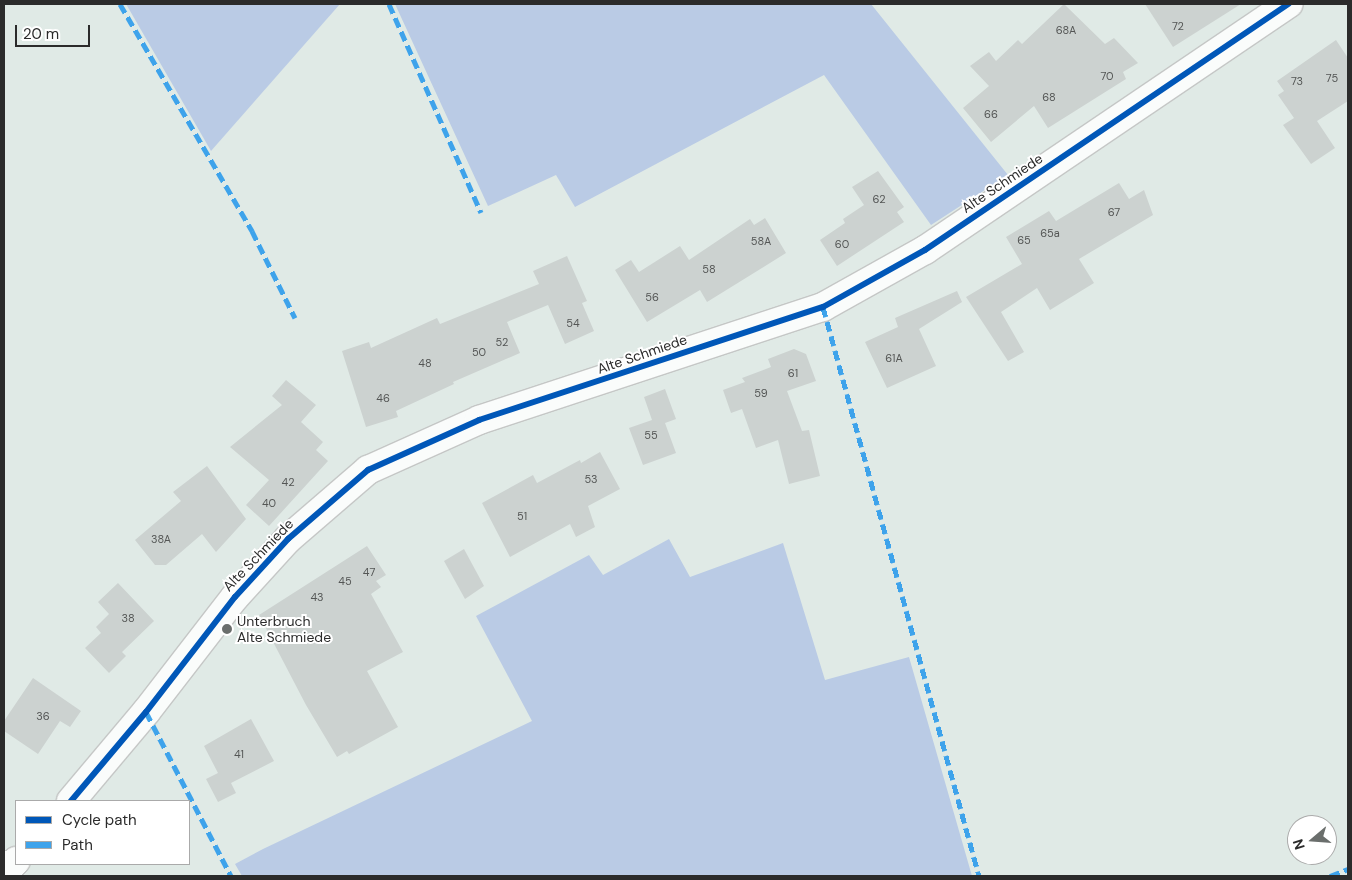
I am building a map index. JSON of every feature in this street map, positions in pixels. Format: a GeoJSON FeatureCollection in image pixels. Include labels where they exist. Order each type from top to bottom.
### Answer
{"type":"FeatureCollection","features":[{"type":"Feature","properties":{"kind":"street","name":"Alte Schmiede"},"geometry":{"type":"LineString","coordinates":[[72,800],[146,712],[235,597],[288,539],[368,470],[479,420],[823,306],[925,250],[1289,4]]}},
{"type":"Feature","properties":{"kind":"street"},"geometry":{"type":"LineString","coordinates":[[4,872],[15,862]]}},
{"type":"Feature","properties":{"kind":"shaded area"},"geometry":{"type":"Polygon","coordinates":[[[126,4],[340,4],[211,151],[126,4]]]}},
{"type":"Feature","properties":{"kind":"shaded area"},"geometry":{"type":"Polygon","coordinates":[[[395,4],[871,4],[1008,175],[931,225],[824,75],[575,207],[556,175],[488,206],[395,4]]]}},
{"type":"Feature","properties":{"kind":"shaded area"},"geometry":{"type":"Polygon","coordinates":[[[669,539],[690,577],[783,543],[825,680],[909,657],[972,876],[242,876],[235,864],[263,849],[532,721],[476,616],[589,555],[603,575],[669,539]]]}},
{"type":"Feature","properties":{"kind":"building"},"geometry":{"type":"Polygon","coordinates":[[[1064,4],[1105,44],[1114,38],[1138,63],[1123,72],[1126,79],[1048,128],[1034,106],[991,142],[963,108],[989,86],[970,66],[989,52],[996,61],[1018,40],[1022,44],[1064,4]]]}},
{"type":"Feature","properties":{"kind":"building"},"geometry":{"type":"Polygon","coordinates":[[[1145,4],[1241,4],[1173,47],[1145,4]]]}},
{"type":"Feature","properties":{"kind":"building"},"geometry":{"type":"Polygon","coordinates":[[[1336,40],[1348,58],[1348,101],[1317,121],[1335,148],[1311,164],[1283,125],[1294,118],[1278,95],[1284,91],[1277,81],[1336,40]]]}},
{"type":"Feature","properties":{"kind":"building"},"geometry":{"type":"Polygon","coordinates":[[[878,171],[904,207],[897,212],[904,222],[837,266],[820,240],[845,223],[843,219],[864,205],[852,187],[878,171]]]}},
{"type":"Feature","properties":{"kind":"building"},"geometry":{"type":"Polygon","coordinates":[[[1119,183],[1129,199],[1144,190],[1153,215],[1079,259],[1094,283],[1050,310],[1037,288],[1001,312],[1024,352],[1008,361],[966,297],[1022,264],[1006,237],[1049,211],[1056,221],[1119,183]]]}},
{"type":"Feature","properties":{"kind":"building"},"geometry":{"type":"Polygon","coordinates":[[[765,218],[786,253],[707,302],[700,290],[647,322],[615,270],[631,260],[639,272],[680,246],[689,260],[750,219],[754,225],[765,218]]]}},
{"type":"Feature","properties":{"kind":"building"},"geometry":{"type":"Polygon","coordinates":[[[567,256],[587,301],[582,303],[594,331],[565,344],[548,305],[507,322],[520,353],[453,382],[454,384],[396,411],[398,417],[366,427],[342,351],[369,342],[371,348],[437,318],[440,324],[539,284],[533,271],[567,256]]]}},
{"type":"Feature","properties":{"kind":"building"},"geometry":{"type":"Polygon","coordinates":[[[957,291],[962,302],[919,329],[936,366],[887,388],[865,342],[898,327],[895,318],[957,291]]]}},
{"type":"Feature","properties":{"kind":"building"},"geometry":{"type":"Polygon","coordinates":[[[794,349],[806,354],[816,381],[787,391],[802,431],[809,430],[820,476],[789,484],[778,440],[756,448],[742,409],[731,413],[723,390],[745,382],[742,378],[771,367],[768,359],[794,349]]]}},
{"type":"Feature","properties":{"kind":"building"},"geometry":{"type":"Polygon","coordinates":[[[286,380],[316,405],[301,422],[323,442],[316,450],[328,461],[269,526],[246,505],[269,480],[230,447],[282,405],[272,396],[286,380]]]}},
{"type":"Feature","properties":{"kind":"building"},"geometry":{"type":"Polygon","coordinates":[[[665,389],[676,419],[665,423],[676,453],[643,465],[629,428],[652,420],[644,397],[665,389]]]}},
{"type":"Feature","properties":{"kind":"building"},"geometry":{"type":"Polygon","coordinates":[[[600,452],[620,489],[588,506],[595,527],[576,537],[570,524],[510,557],[482,503],[533,475],[537,483],[580,460],[581,463],[600,452]]]}},
{"type":"Feature","properties":{"kind":"building"},"geometry":{"type":"Polygon","coordinates":[[[207,466],[246,519],[216,552],[202,534],[166,565],[155,565],[135,540],[181,501],[173,492],[207,466]]]}},
{"type":"Feature","properties":{"kind":"building"},"geometry":{"type":"Polygon","coordinates":[[[367,546],[386,575],[376,581],[381,587],[371,594],[403,652],[367,671],[398,727],[349,754],[347,751],[337,757],[306,705],[259,615],[367,546]]]}},
{"type":"Feature","properties":{"kind":"building"},"geometry":{"type":"Polygon","coordinates":[[[464,549],[484,586],[465,599],[444,561],[464,549]]]}},
{"type":"Feature","properties":{"kind":"building"},"geometry":{"type":"Polygon","coordinates":[[[118,583],[154,621],[122,652],[126,656],[109,673],[85,648],[101,633],[96,627],[109,614],[98,602],[118,583]]]}},
{"type":"Feature","properties":{"kind":"building"},"geometry":{"type":"Polygon","coordinates":[[[33,678],[81,711],[70,727],[60,721],[38,754],[4,731],[4,721],[33,678]]]}},
{"type":"Feature","properties":{"kind":"building"},"geometry":{"type":"Polygon","coordinates":[[[251,719],[274,761],[231,783],[236,793],[218,802],[206,779],[218,773],[204,746],[251,719]]]}},
{"type":"Feature","properties":{"kind":"marked path"},"geometry":{"type":"LineString","coordinates":[[120,4],[252,231],[295,318]]}},
{"type":"Feature","properties":{"kind":"marked path"},"geometry":{"type":"LineString","coordinates":[[389,4],[481,213]]}},
{"type":"Feature","properties":{"kind":"marked path"},"geometry":{"type":"LineString","coordinates":[[823,307],[979,876]]}},
{"type":"Feature","properties":{"kind":"marked path"},"geometry":{"type":"LineString","coordinates":[[146,712],[231,876]]}},
{"type":"Feature","properties":{"kind":"marked path"},"geometry":{"type":"LineString","coordinates":[[1330,876],[1348,869]]}},
{"type":"Feature","properties":{"kind":"cycle path"},"geometry":{"type":"LineString","coordinates":[[72,800],[146,712],[235,597],[288,539],[368,470],[479,420],[823,307],[925,250],[1289,4]]}},
{"type":"Feature","properties":{"kind":"place","name":"Unterbruch Alte Schmiede"},"geometry":{"type":"Point","coordinates":[227,629]}}]}
